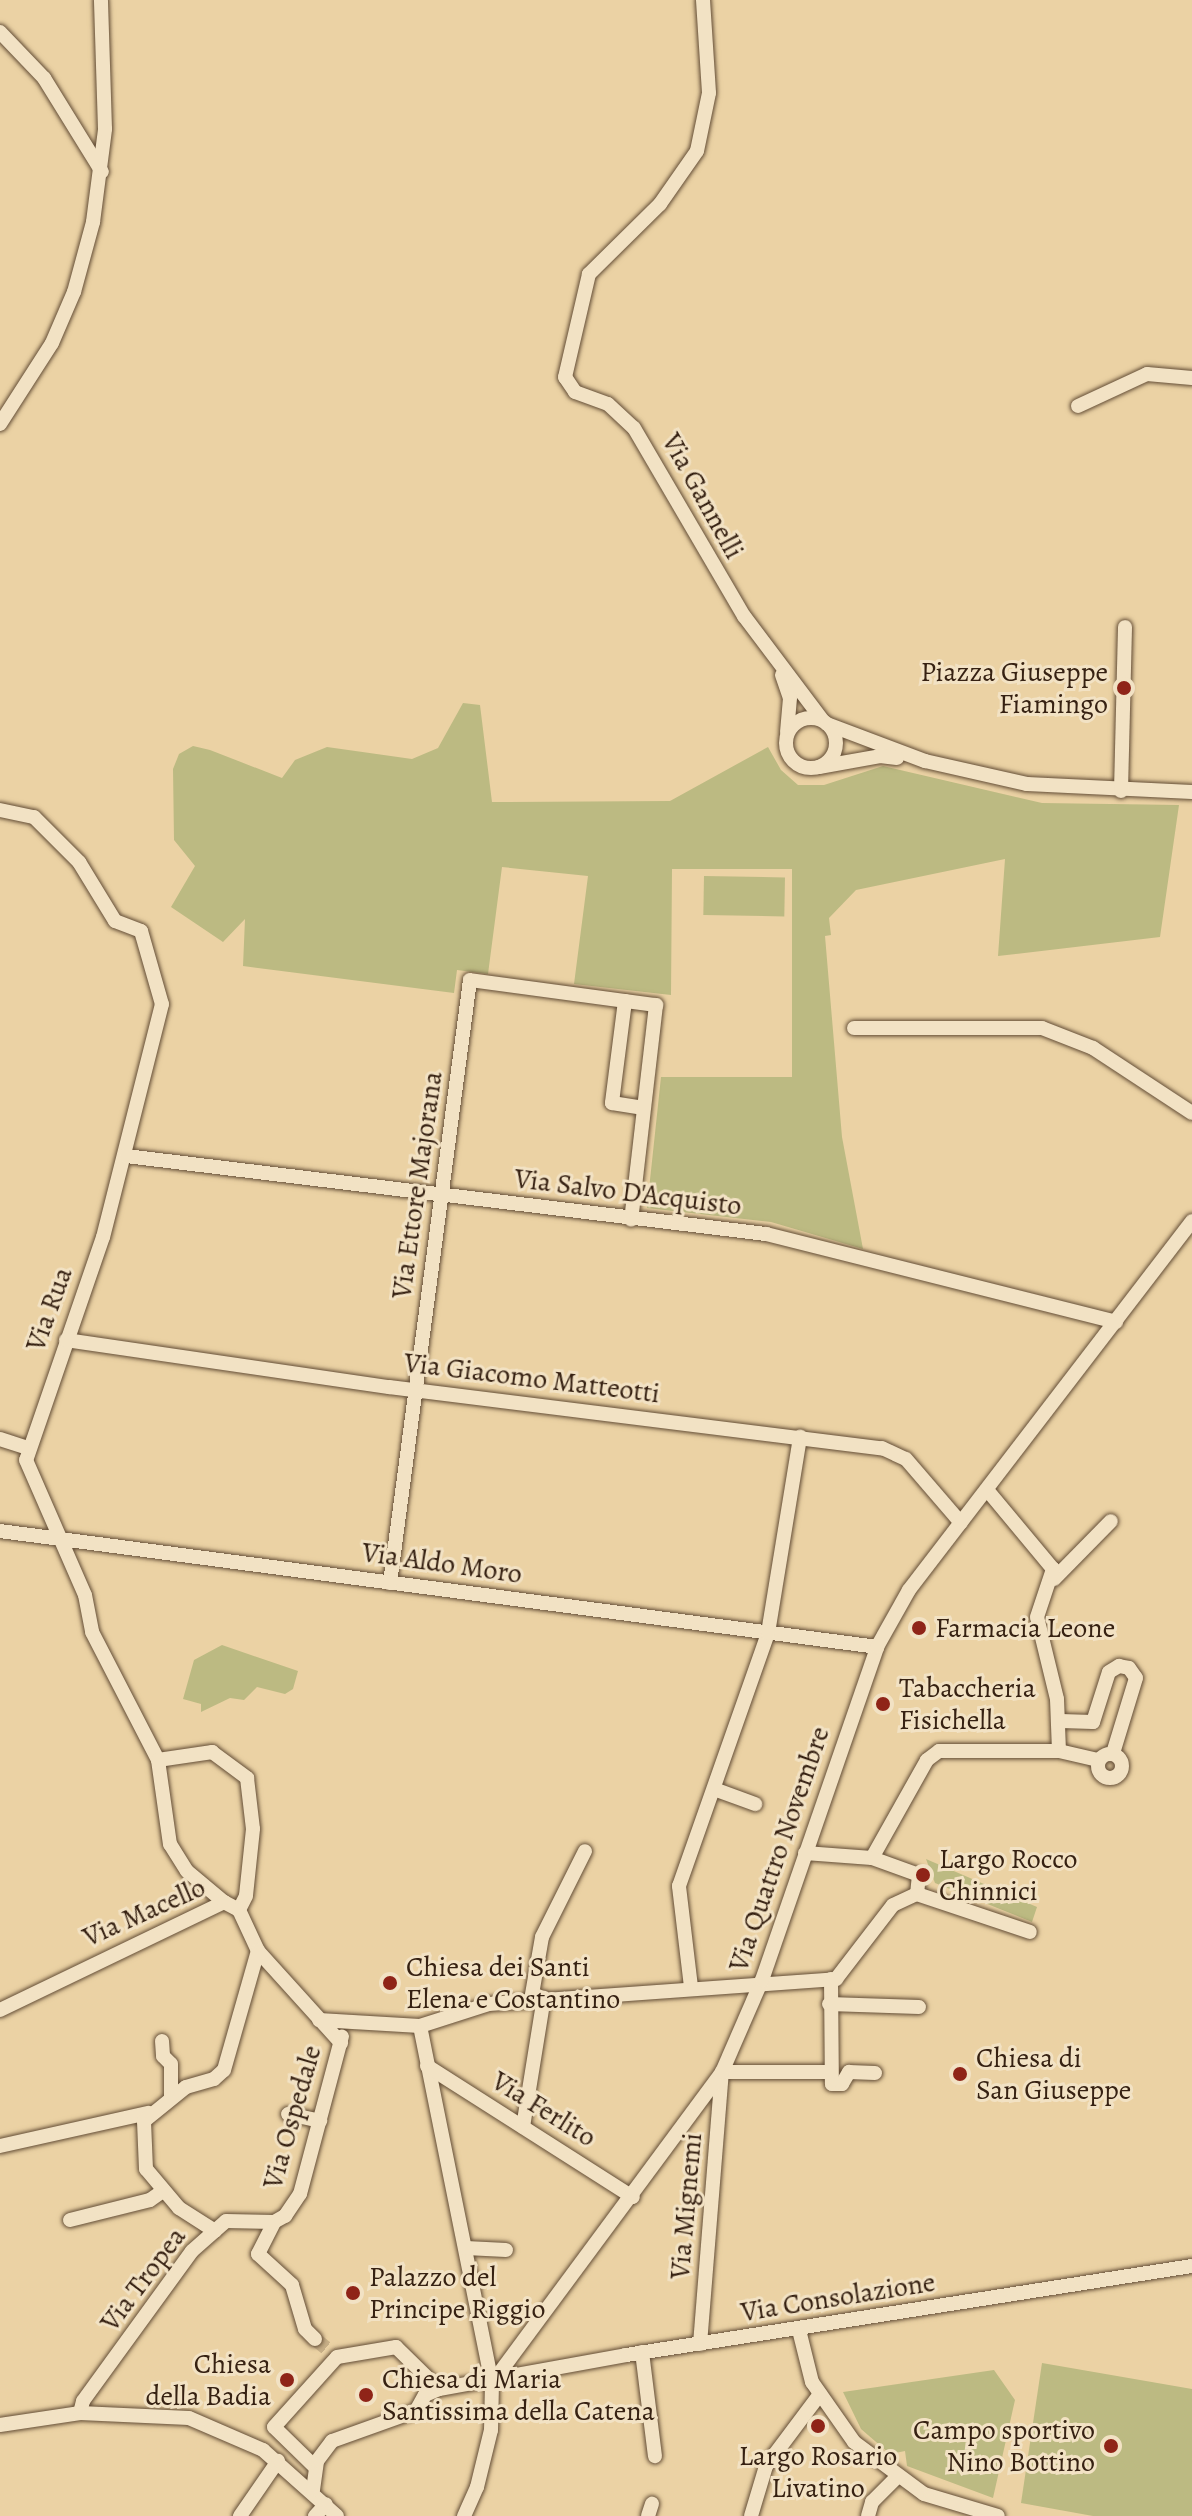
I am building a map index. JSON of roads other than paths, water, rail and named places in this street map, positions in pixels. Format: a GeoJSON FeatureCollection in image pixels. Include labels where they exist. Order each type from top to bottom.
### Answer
{"type":"FeatureCollection","features":[{"type":"Feature","properties":{"kind":"street"},"geometry":{"type":"LineString","coordinates":[[0,424],[27,387],[74,292],[102,173],[101,0]]}},
{"type":"Feature","properties":{"kind":"street","name":"Via Gannelli"},"geometry":{"type":"LineString","coordinates":[[703,0],[709,93],[697,151],[660,204],[589,274],[572,335],[568,385],[608,404],[634,428],[723,584],[772,657],[825,723]]}},
{"type":"Feature","properties":{"kind":"street"},"geometry":{"type":"LineString","coordinates":[[0,32],[44,78],[102,173]]}},
{"type":"Feature","properties":{"kind":"street"},"geometry":{"type":"LineString","coordinates":[[1078,406],[1147,374],[1192,378]]}},
{"type":"Feature","properties":{"kind":"street"},"geometry":{"type":"LineString","coordinates":[[1121,791],[1125,627]]}},
{"type":"Feature","properties":{"kind":"street","name":"Via Gannelli"},"geometry":{"type":"LineString","coordinates":[[772,657],[790,698],[787,735]]}},
{"type":"Feature","properties":{"kind":"street"},"geometry":{"type":"LineString","coordinates":[[925,761],[806,718],[787,735],[788,754],[812,768],[880,756],[925,761],[1027,784],[1121,791],[1192,792]]}},
{"type":"Feature","properties":{"kind":"street"},"geometry":{"type":"LineString","coordinates":[[812,768],[834,751],[825,723]]}},
{"type":"Feature","properties":{"kind":"street","name":"Via Rua"},"geometry":{"type":"LineString","coordinates":[[0,810],[34,817],[79,862],[115,921],[141,931],[162,1004],[126,1156],[27,1448]]}},
{"type":"Feature","properties":{"kind":"street","name":"Via Ettore Majorana"},"geometry":{"type":"LineString","coordinates":[[390,1583],[470,980],[656,1005],[644,1108]]}},
{"type":"Feature","properties":{"kind":"street"},"geometry":{"type":"LineString","coordinates":[[625,1001],[612,1103],[644,1108],[631,1220]]}},
{"type":"Feature","properties":{"kind":"street"},"geometry":{"type":"LineString","coordinates":[[854,1028],[1042,1028],[1093,1048],[1192,1113]]}},
{"type":"Feature","properties":{"kind":"street","name":"Via Salvo D'Acquisto"},"geometry":{"type":"LineString","coordinates":[[126,1156],[631,1220],[766,1234],[1116,1322]]}},
{"type":"Feature","properties":{"kind":"street","name":"Via Quattro Novembre"},"geometry":{"type":"LineString","coordinates":[[492,2383],[633,2197],[722,2072],[762,1980],[877,1647],[909,1590],[988,1491],[1192,1221]]}},
{"type":"Feature","properties":{"kind":"street","name":"Via Giacomo Matteotti"},"geometry":{"type":"LineString","coordinates":[[66,1340],[416,1391],[800,1437],[894,1452],[930,1482],[961,1523]]}},
{"type":"Feature","properties":{"kind":"street"},"geometry":{"type":"LineString","coordinates":[[691,1987],[679,1886],[768,1633],[800,1437]]}},
{"type":"Feature","properties":{"kind":"street"},"geometry":{"type":"LineString","coordinates":[[0,1439],[27,1448],[28,1473],[85,1595],[92,1632],[158,1760],[170,1844],[187,1871],[224,1902]]}},
{"type":"Feature","properties":{"kind":"street"},"geometry":{"type":"LineString","coordinates":[[988,1491],[1053,1569],[1054,1579]]}},
{"type":"Feature","properties":{"kind":"street"},"geometry":{"type":"LineString","coordinates":[[1059,1751],[1061,1721],[1037,1617],[1054,1579],[1111,1521]]}},
{"type":"Feature","properties":{"kind":"street","name":"Via Aldo Moro"},"geometry":{"type":"LineString","coordinates":[[0,1531],[877,1647]]}},
{"type":"Feature","properties":{"kind":"street"},"geometry":{"type":"LineString","coordinates":[[1061,1721],[1093,1722],[1109,1672],[1119,1666],[1129,1668],[1136,1678],[1113,1753],[1122,1769],[1112,1778],[1100,1773],[1098,1760]]}},
{"type":"Feature","properties":{"kind":"street"},"geometry":{"type":"LineString","coordinates":[[872,1858],[927,1760],[939,1751],[1059,1751],[1098,1760],[1113,1753]]}},
{"type":"Feature","properties":{"kind":"street"},"geometry":{"type":"LineString","coordinates":[[158,1760],[212,1752],[247,1778],[253,1829],[246,1896],[239,1910]]}},
{"type":"Feature","properties":{"kind":"street"},"geometry":{"type":"LineString","coordinates":[[714,1789],[755,1804]]}},
{"type":"Feature","properties":{"kind":"street"},"geometry":{"type":"LineString","coordinates":[[523,2127],[542,1937],[585,1851]]}},
{"type":"Feature","properties":{"kind":"street"},"geometry":{"type":"LineString","coordinates":[[805,1853],[872,1858],[919,1875],[917,1894]]}},
{"type":"Feature","properties":{"kind":"street"},"geometry":{"type":"LineString","coordinates":[[875,2073],[849,2072],[842,2084],[832,2084],[831,1979],[893,1905],[917,1894],[1030,1932]]}},
{"type":"Feature","properties":{"kind":"street","name":"Via Macello"},"geometry":{"type":"LineString","coordinates":[[2,2010],[224,1902],[239,1910],[258,1951],[341,2043]]}},
{"type":"Feature","properties":{"kind":"street"},"geometry":{"type":"LineString","coordinates":[[0,2146],[148,2113],[224,2070],[258,1951]]}},
{"type":"Feature","properties":{"kind":"street"},"geometry":{"type":"LineString","coordinates":[[319,2020],[420,2026],[467,2009],[538,1999],[670,1994],[691,1987],[762,1980],[831,1979]]}},
{"type":"Feature","properties":{"kind":"street"},"geometry":{"type":"LineString","coordinates":[[829,2004],[919,2007]]}},
{"type":"Feature","properties":{"kind":"street","name":"Via Ospedale"},"geometry":{"type":"LineString","coordinates":[[315,2339],[305,2329],[292,2285],[258,2254],[274,2222],[285,2216],[300,2194],[347,2020]]}},
{"type":"Feature","properties":{"kind":"street"},"geometry":{"type":"LineString","coordinates":[[420,2026],[492,2383],[491,2430],[464,2516]]}},
{"type":"Feature","properties":{"kind":"street"},"geometry":{"type":"LineString","coordinates":[[162,2041],[163,2056],[171,2064],[171,2098]]}},
{"type":"Feature","properties":{"kind":"street","name":"Via Ferlito"},"geometry":{"type":"LineString","coordinates":[[427,2066],[633,2197]]}},
{"type":"Feature","properties":{"kind":"street"},"geometry":{"type":"LineString","coordinates":[[722,2072],[831,2072]]}},
{"type":"Feature","properties":{"kind":"street","name":"Via Mignemi"},"geometry":{"type":"LineString","coordinates":[[700,2344],[722,2072]]}},
{"type":"Feature","properties":{"kind":"street"},"geometry":{"type":"LineString","coordinates":[[148,2113],[143,2135],[146,2169],[179,2208],[215,2231]]}},
{"type":"Feature","properties":{"kind":"street"},"geometry":{"type":"LineString","coordinates":[[288,2114],[320,2121]]}},
{"type":"Feature","properties":{"kind":"street"},"geometry":{"type":"LineString","coordinates":[[70,2220],[150,2200],[163,2191]]}},
{"type":"Feature","properties":{"kind":"street","name":"Via Tropea"},"geometry":{"type":"LineString","coordinates":[[80,2413],[83,2401],[192,2251],[235,2219],[274,2222]]}},
{"type":"Feature","properties":{"kind":"street"},"geometry":{"type":"LineString","coordinates":[[466,2248],[506,2250]]}},
{"type":"Feature","properties":{"kind":"street","name":"Via Consolazione"},"geometry":{"type":"LineString","coordinates":[[439,2389],[492,2383],[642,2352],[799,2330],[1192,2266]]}},
{"type":"Feature","properties":{"kind":"street"},"geometry":{"type":"LineString","coordinates":[[799,2330],[820,2394],[854,2442],[897,2477],[924,2494],[998,2516]]}},
{"type":"Feature","properties":{"kind":"street"},"geometry":{"type":"LineString","coordinates":[[313,2490],[315,2467],[332,2441],[416,2411],[425,2395],[439,2389],[396,2347],[334,2354],[274,2427],[315,2467]]}},
{"type":"Feature","properties":{"kind":"street"},"geometry":{"type":"LineString","coordinates":[[642,2352],[655,2456]]}},
{"type":"Feature","properties":{"kind":"street"},"geometry":{"type":"LineString","coordinates":[[751,2516],[766,2466],[820,2394]]}},
{"type":"Feature","properties":{"kind":"street"},"geometry":{"type":"LineString","coordinates":[[0,2425],[80,2413],[189,2418],[278,2461],[313,2490],[337,2516]]}},
{"type":"Feature","properties":{"kind":"street"},"geometry":{"type":"LineString","coordinates":[[240,2516],[278,2461]]}},
{"type":"Feature","properties":{"kind":"street"},"geometry":{"type":"LineString","coordinates":[[868,2516],[872,2502],[897,2477]]}},
{"type":"Feature","properties":{"kind":"street"},"geometry":{"type":"LineString","coordinates":[[315,2516],[326,2504]]}},
{"type":"Feature","properties":{"kind":"tunnel"},"geometry":{"type":"LineString","coordinates":[[315,2339],[331,2352]]}},
{"type":"Feature","properties":{"kind":"place","name":"Piazza Giuseppe Fiamingo"},"geometry":{"type":"Point","coordinates":[1124,688]}},
{"type":"Feature","properties":{"kind":"place","name":"Farmacia Leone"},"geometry":{"type":"Point","coordinates":[919,1628]}},
{"type":"Feature","properties":{"kind":"place","name":"Tabaccheria Fisichella"},"geometry":{"type":"Point","coordinates":[883,1704]}},
{"type":"Feature","properties":{"kind":"place","name":"Largo Rocco Chinnici"},"geometry":{"type":"Point","coordinates":[923,1875]}},
{"type":"Feature","properties":{"kind":"place","name":"Chiesa dei Santi Elena e Costantino"},"geometry":{"type":"Point","coordinates":[390,1983]}},
{"type":"Feature","properties":{"kind":"place","name":"Chiesa di San Giuseppe"},"geometry":{"type":"Point","coordinates":[960,2074]}},
{"type":"Feature","properties":{"kind":"place","name":"Palazzo del Principe Riggio"},"geometry":{"type":"Point","coordinates":[353,2293]}},
{"type":"Feature","properties":{"kind":"place","name":"Chiesa della Badia"},"geometry":{"type":"Point","coordinates":[287,2380]}},
{"type":"Feature","properties":{"kind":"place","name":"Chiesa di Maria Santissima della Catena"},"geometry":{"type":"Point","coordinates":[366,2395]}},
{"type":"Feature","properties":{"kind":"place","name":"Largo Rosario Livatino"},"geometry":{"type":"Point","coordinates":[818,2426]}},
{"type":"Feature","properties":{"kind":"place","name":"Campo sportivo Nino Bottino"},"geometry":{"type":"Point","coordinates":[1111,2446]}}]}
